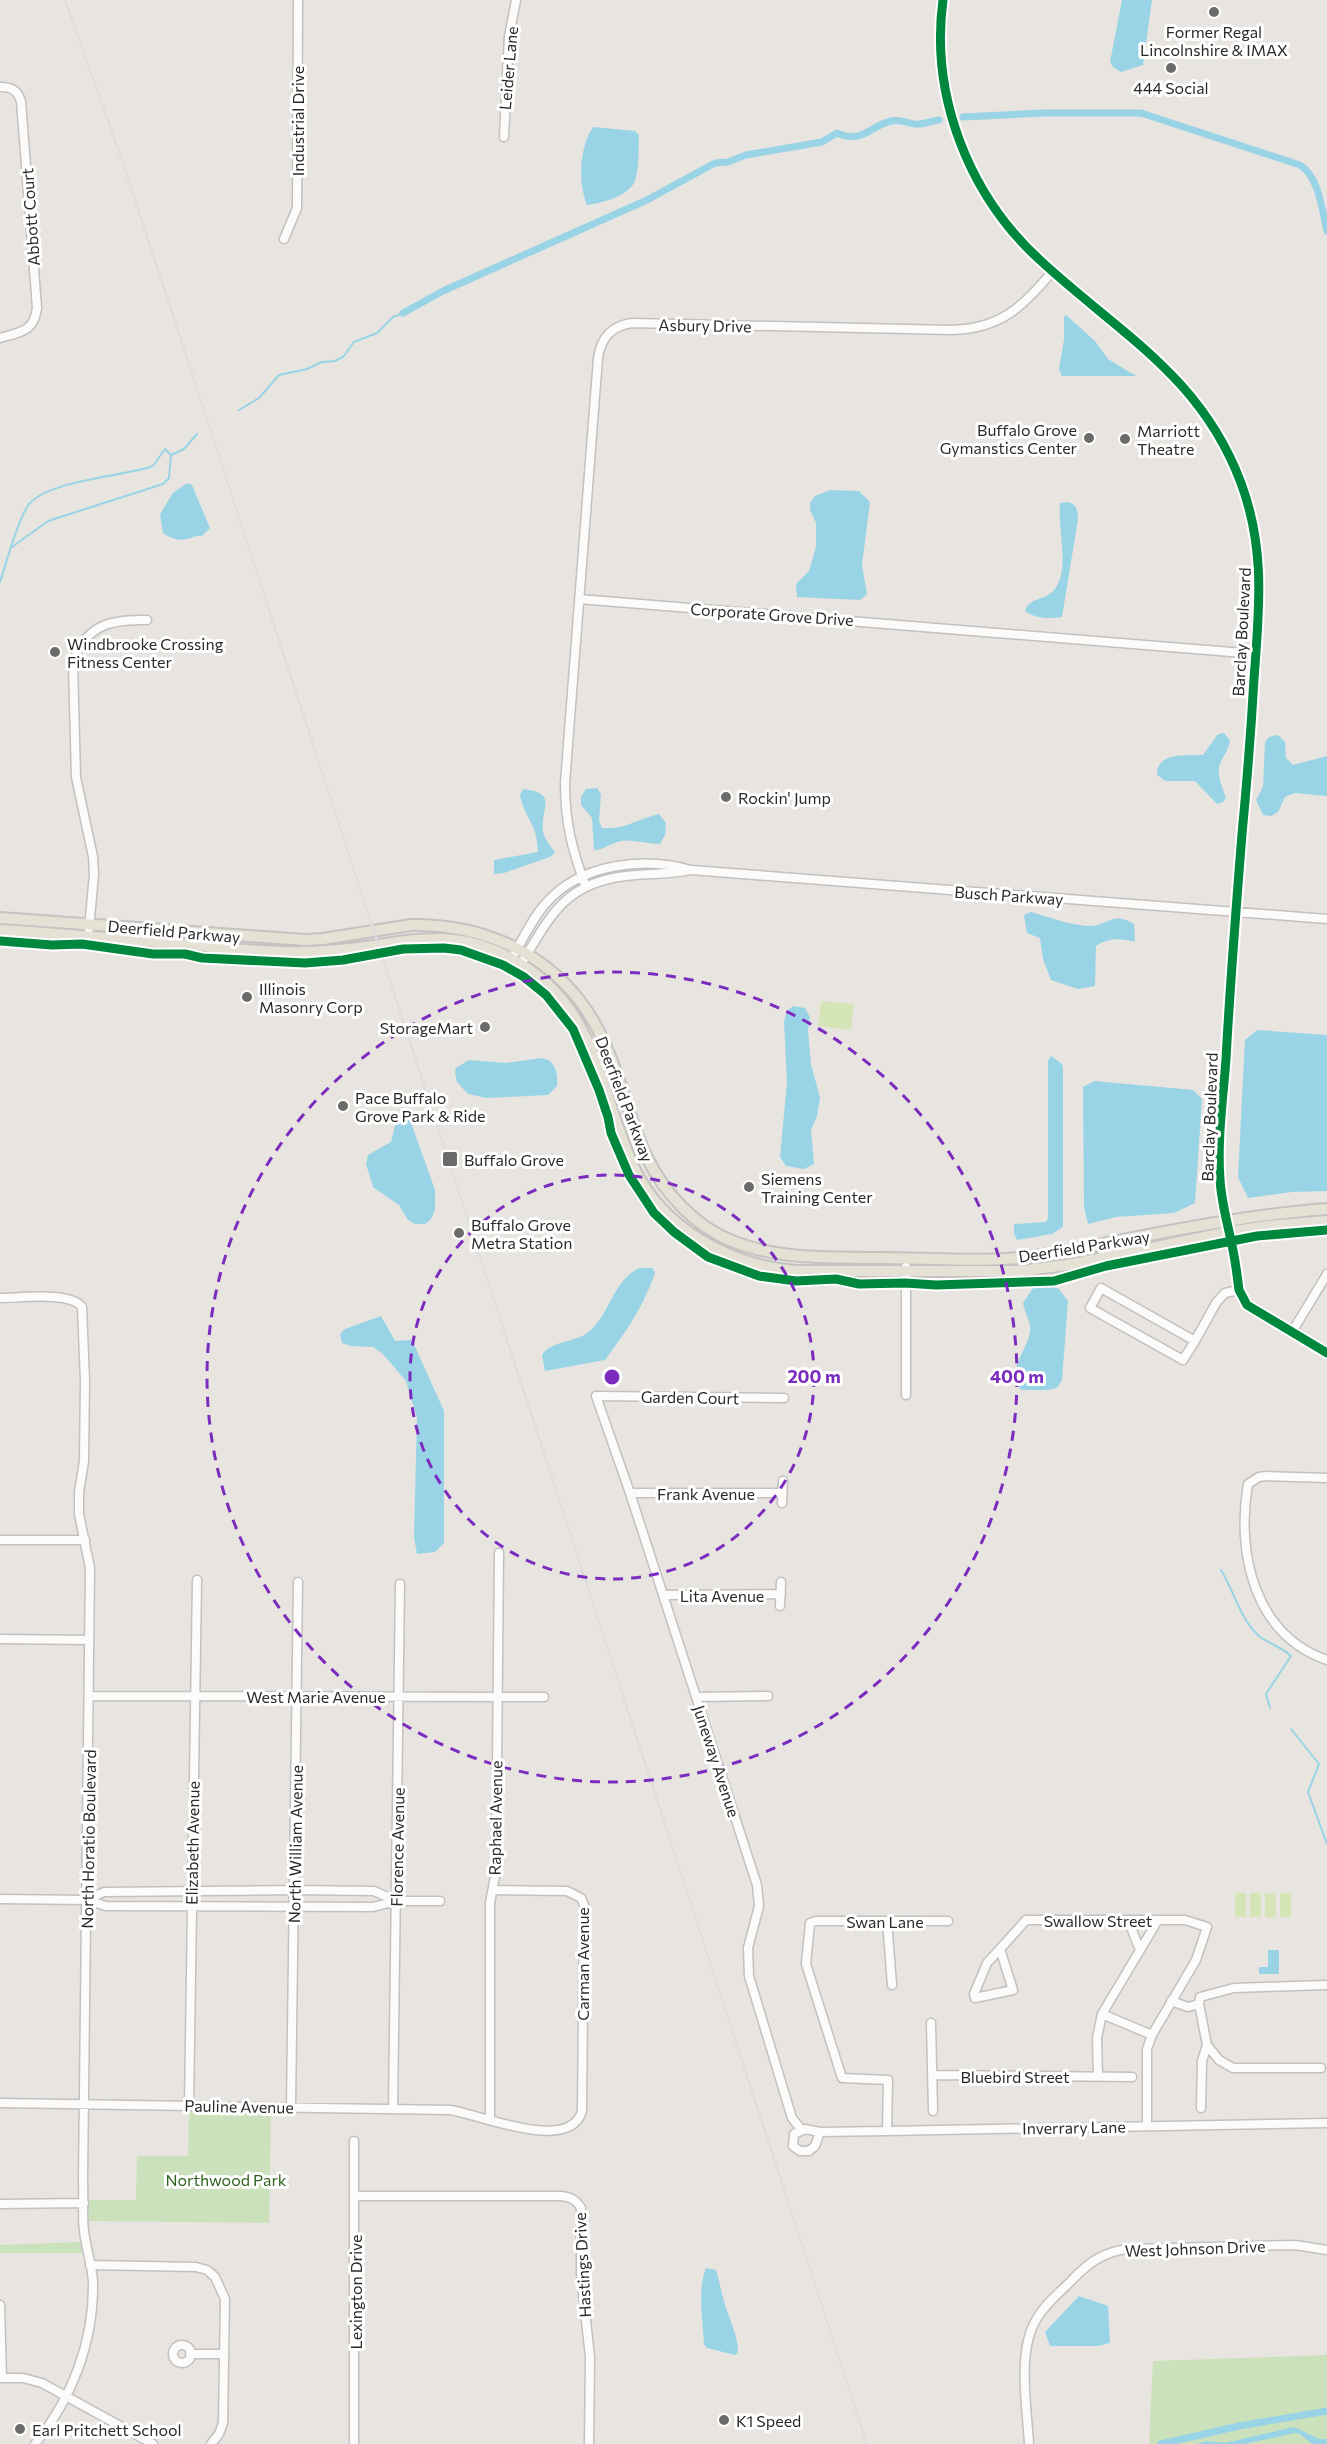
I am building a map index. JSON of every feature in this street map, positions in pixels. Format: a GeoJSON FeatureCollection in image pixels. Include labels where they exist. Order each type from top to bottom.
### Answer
{"type":"FeatureCollection","features":[{"type":"Feature","properties":{"kind":"main road","name":"Deerfield Parkway"},"geometry":{"type":"LineString","coordinates":[[0,918],[305,940],[425,925],[471,931],[523,950],[568,987],[594,1021],[605,1043],[645,1156],[669,1194],[690,1215],[729,1240],[775,1254],[798,1257],[1000,1259],[1035,1256],[1228,1226],[1268,1226],[1327,1221]]}},
{"type":"Feature","properties":{"kind":"main road","name":"Deerfield Parkway"},"geometry":{"type":"LineString","coordinates":[[0,930],[284,952],[350,948],[417,938],[438,938],[484,947],[516,962],[554,990],[579,1024],[596,1058],[634,1167],[655,1200],[682,1227],[719,1251],[760,1266],[797,1271],[1002,1272],[1045,1269],[1281,1213],[1327,1209]]}},
{"type":"Feature","properties":{"kind":"street","name":"Industrial Drive"},"geometry":{"type":"LineString","coordinates":[[284,240],[297,208],[298,0]]}},
{"type":"Feature","properties":{"kind":"street","name":"Leider Lane"},"geometry":{"type":"LineString","coordinates":[[504,137],[509,36],[516,0]]}},
{"type":"Feature","properties":{"kind":"street","name":"Barclay Boulevard"},"geometry":{"type":"LineString","coordinates":[[943,0],[940,29],[942,70],[946,93],[962,149],[994,209],[1012,232],[1053,271],[1137,342],[1178,379],[1192,395],[1222,440],[1243,487],[1256,538],[1260,584],[1256,654],[1235,913],[1220,1154],[1221,1196],[1228,1226]]}},
{"type":"Feature","properties":{"kind":"street","name":"Abbott Court"},"geometry":{"type":"LineString","coordinates":[[0,87],[12,88],[18,92],[21,100],[37,308],[36,317],[29,328],[0,338]]}},
{"type":"Feature","properties":{"kind":"street","name":"Asbury Drive"},"geometry":{"type":"LineString","coordinates":[[579,599],[598,358],[603,340],[614,328],[632,323],[969,329],[994,322],[1019,308],[1053,271]]}},
{"type":"Feature","properties":{"kind":"street","name":"Corporate Grove Drive"},"geometry":{"type":"LineString","coordinates":[[579,599],[1256,654]]}},
{"type":"Feature","properties":{"kind":"street"},"geometry":{"type":"LineString","coordinates":[[579,599],[565,806],[571,846],[586,887]]}},
{"type":"Feature","properties":{"kind":"street"},"geometry":{"type":"LineString","coordinates":[[88,937],[94,866],[76,777],[74,663],[78,650],[94,630],[113,622],[147,620]]}},
{"type":"Feature","properties":{"kind":"street","name":"Busch Parkway"},"geometry":{"type":"LineString","coordinates":[[516,962],[547,902],[569,882],[605,868],[629,865],[674,865],[691,870],[1327,919]]}},
{"type":"Feature","properties":{"kind":"street","name":"Busch Parkway"},"geometry":{"type":"LineString","coordinates":[[523,950],[555,909],[586,887],[606,879],[674,874],[691,870]]}},
{"type":"Feature","properties":{"kind":"street"},"geometry":{"type":"LineString","coordinates":[[1228,1226],[1239,1290],[1247,1305],[1327,1353]]}},
{"type":"Feature","properties":{"kind":"street"},"geometry":{"type":"LineString","coordinates":[[906,1258],[906,1395]]}},
{"type":"Feature","properties":{"kind":"street"},"geometry":{"type":"LineString","coordinates":[[1292,1332],[1327,1274]]}},
{"type":"Feature","properties":{"kind":"street"},"geometry":{"type":"LineString","coordinates":[[1195,1341],[1101,1288],[1090,1308],[1184,1360],[1195,1341],[1216,1303],[1226,1293],[1239,1290]]}},
{"type":"Feature","properties":{"kind":"street","name":"North Horatio Boulevard"},"geometry":{"type":"LineString","coordinates":[[0,1298],[67,1297],[78,1301],[82,1307],[84,1427],[79,1514],[90,1568],[84,2231],[93,2280],[89,2330],[82,2357],[67,2396],[52,2422],[34,2444]]}},
{"type":"Feature","properties":{"kind":"street","name":"Garden Court"},"geometry":{"type":"LineString","coordinates":[[596,1396],[784,1398]]}},
{"type":"Feature","properties":{"kind":"street","name":"Juneway Avenue"},"geometry":{"type":"LineString","coordinates":[[596,1396],[630,1493],[757,1885],[759,1906],[748,1948],[749,1976],[792,2118],[801,2129]]}},
{"type":"Feature","properties":{"kind":"street"},"geometry":{"type":"LineString","coordinates":[[1327,1478],[1266,1476],[1252,1480],[1248,1484],[1247,1491],[1245,1544],[1247,1564],[1253,1584],[1269,1616],[1280,1629],[1306,1650],[1327,1660]]}},
{"type":"Feature","properties":{"kind":"street"},"geometry":{"type":"LineString","coordinates":[[782,1503],[783,1481]]}},
{"type":"Feature","properties":{"kind":"street","name":"Frank Avenue"},"geometry":{"type":"LineString","coordinates":[[630,1493],[782,1493]]}},
{"type":"Feature","properties":{"kind":"street"},"geometry":{"type":"LineString","coordinates":[[0,1540],[85,1540]]}},
{"type":"Feature","properties":{"kind":"street","name":"Raphael Avenue"},"geometry":{"type":"LineString","coordinates":[[490,2120],[490,1903],[496,1870],[499,1553]]}},
{"type":"Feature","properties":{"kind":"street","name":"Elizabeth Avenue"},"geometry":{"type":"LineString","coordinates":[[189,2106],[197,1580]]}},
{"type":"Feature","properties":{"kind":"street","name":"North William Avenue"},"geometry":{"type":"LineString","coordinates":[[291,2106],[298,1582]]}},
{"type":"Feature","properties":{"kind":"street"},"geometry":{"type":"LineString","coordinates":[[780,1606],[781,1582]]}},
{"type":"Feature","properties":{"kind":"street","name":"Florence Avenue"},"geometry":{"type":"LineString","coordinates":[[393,2109],[400,1584]]}},
{"type":"Feature","properties":{"kind":"street","name":"Lita Avenue"},"geometry":{"type":"LineString","coordinates":[[663,1595],[781,1594]]}},
{"type":"Feature","properties":{"kind":"street"},"geometry":{"type":"LineString","coordinates":[[0,1639],[89,1640]]}},
{"type":"Feature","properties":{"kind":"street","name":"West Marie Avenue"},"geometry":{"type":"LineString","coordinates":[[89,1696],[544,1698]]}},
{"type":"Feature","properties":{"kind":"street"},"geometry":{"type":"LineString","coordinates":[[696,1697],[768,1696]]}},
{"type":"Feature","properties":{"kind":"street"},"geometry":{"type":"LineString","coordinates":[[87,1900],[105,1892],[295,1890],[374,1891],[396,1901]]}},
{"type":"Feature","properties":{"kind":"street","name":"Carman Avenue"},"geometry":{"type":"LineString","coordinates":[[493,1890],[567,1891],[580,1898],[584,1905],[582,2111],[580,2120]]}},
{"type":"Feature","properties":{"kind":"street"},"geometry":{"type":"LineString","coordinates":[[0,1899],[87,1900],[106,1906],[295,1907],[373,1907],[396,1901],[440,1901]]}},
{"type":"Feature","properties":{"kind":"street","name":"Swallow Street"},"geometry":{"type":"LineString","coordinates":[[1000,1949],[1013,1990],[975,1998],[974,1994],[987,1963],[1026,1920],[1185,1920],[1208,1927],[1197,1960],[1171,2001]]}},
{"type":"Feature","properties":{"kind":"street"},"geometry":{"type":"LineString","coordinates":[[1128,1920],[1140,1950]]}},
{"type":"Feature","properties":{"kind":"street"},"geometry":{"type":"LineString","coordinates":[[1098,2076],[1098,2038],[1102,2014],[1158,1920]]}},
{"type":"Feature","properties":{"kind":"street","name":"Swan Lane"},"geometry":{"type":"LineString","coordinates":[[887,2131],[888,2080],[842,2078],[806,1965],[810,1923],[822,1921],[948,1922]]}},
{"type":"Feature","properties":{"kind":"street"},"geometry":{"type":"LineString","coordinates":[[887,1921],[892,1985]]}},
{"type":"Feature","properties":{"kind":"street"},"geometry":{"type":"LineString","coordinates":[[1321,2068],[1233,2068],[1219,2060],[1208,2045],[1198,2004],[1200,1997],[1234,1988],[1327,1985]]}},
{"type":"Feature","properties":{"kind":"street"},"geometry":{"type":"LineString","coordinates":[[1147,2125],[1147,2049],[1152,2035],[1171,2001],[1188,2007],[1198,2004]]}},
{"type":"Feature","properties":{"kind":"street"},"geometry":{"type":"LineString","coordinates":[[1102,2014],[1152,2035]]}},
{"type":"Feature","properties":{"kind":"street"},"geometry":{"type":"LineString","coordinates":[[931,2023],[933,2110]]}},
{"type":"Feature","properties":{"kind":"street"},"geometry":{"type":"LineString","coordinates":[[1201,2108],[1202,2061],[1208,2045]]}},
{"type":"Feature","properties":{"kind":"street","name":"Bluebird Street"},"geometry":{"type":"LineString","coordinates":[[932,2075],[1132,2077]]}},
{"type":"Feature","properties":{"kind":"street","name":"Pauline Avenue"},"geometry":{"type":"LineString","coordinates":[[0,2103],[450,2110],[466,2112],[514,2127],[551,2130],[566,2128],[580,2120]]}},
{"type":"Feature","properties":{"kind":"street","name":"Inverrary Lane"},"geometry":{"type":"LineString","coordinates":[[801,2129],[820,2132],[1327,2123]]}},
{"type":"Feature","properties":{"kind":"street"},"geometry":{"type":"LineString","coordinates":[[801,2129],[794,2134],[792,2141],[796,2149],[804,2152],[813,2149],[820,2132]]}},
{"type":"Feature","properties":{"kind":"street","name":"Lexington Drive"},"geometry":{"type":"LineString","coordinates":[[354,2141],[354,2444]]}},
{"type":"Feature","properties":{"kind":"street","name":"Hastings Drive"},"geometry":{"type":"LineString","coordinates":[[355,2196],[561,2196],[577,2201],[581,2208],[581,2275],[590,2357],[589,2444]]}},
{"type":"Feature","properties":{"kind":"street"},"geometry":{"type":"LineString","coordinates":[[0,2204],[84,2203]]}},
{"type":"Feature","properties":{"kind":"street","name":"West Johnson Drive"},"geometry":{"type":"LineString","coordinates":[[1029,2444],[1025,2360],[1031,2329],[1042,2310],[1094,2259],[1129,2249],[1295,2245],[1327,2250]]}},
{"type":"Feature","properties":{"kind":"street"},"geometry":{"type":"LineString","coordinates":[[90,2265],[196,2266],[207,2270],[215,2277],[225,2299],[223,2423],[219,2434],[211,2444]]}},
{"type":"Feature","properties":{"kind":"street"},"geometry":{"type":"LineString","coordinates":[[0,2305],[1,2378],[34,2380],[153,2444]]}},
{"type":"Feature","properties":{"kind":"street"},"geometry":{"type":"LineString","coordinates":[[190,2354],[224,2354]]}},
{"type":"Feature","properties":{"kind":"green space"},"geometry":{"type":"Polygon","coordinates":[[[821,1001],[854,1004],[851,1030],[818,1026],[821,1001]]]}},
{"type":"Feature","properties":{"kind":"green space"},"geometry":{"type":"Polygon","coordinates":[[[1235,1893],[1246,1893],[1246,1917],[1235,1917],[1235,1893]]]}},
{"type":"Feature","properties":{"kind":"green space"},"geometry":{"type":"Polygon","coordinates":[[[1250,1893],[1261,1893],[1261,1917],[1250,1917],[1250,1893]]]}},
{"type":"Feature","properties":{"kind":"green space"},"geometry":{"type":"Polygon","coordinates":[[[1265,1893],[1276,1893],[1276,1917],[1265,1917],[1265,1893]]]}},
{"type":"Feature","properties":{"kind":"green space"},"geometry":{"type":"Polygon","coordinates":[[[1280,1893],[1291,1893],[1291,1917],[1280,1917],[1280,1893]]]}},
{"type":"Feature","properties":{"kind":"green space","name":"Northwood Park"},"geometry":{"type":"Polygon","coordinates":[[[189,2110],[271,2111],[269,2223],[88,2221],[88,2200],[136,2200],[137,2156],[188,2156],[189,2110]]]}},
{"type":"Feature","properties":{"kind":"green space"},"geometry":{"type":"Polygon","coordinates":[[[81,2242],[83,2253],[0,2253],[0,2245],[81,2242]]]}},
{"type":"Feature","properties":{"kind":"green space"},"geometry":{"type":"Polygon","coordinates":[[[1327,2355],[1327,2444],[1149,2444],[1153,2361],[1327,2355]]]}},
{"type":"Feature","properties":{"kind":"water"},"geometry":{"type":"Polygon","coordinates":[[[1122,0],[1152,0],[1143,65],[1121,72],[1110,62],[1122,0]]]}},
{"type":"Feature","properties":{"kind":"water"},"geometry":{"type":"Polygon","coordinates":[[[593,127],[635,131],[639,135],[638,166],[634,183],[620,196],[587,205],[582,186],[581,166],[588,135],[593,127]]]}},
{"type":"Feature","properties":{"kind":"water"},"geometry":{"type":"Polygon","coordinates":[[[1066,315],[1095,341],[1108,359],[1136,376],[1062,376],[1059,369],[1066,315]]]}},
{"type":"Feature","properties":{"kind":"water"},"geometry":{"type":"Polygon","coordinates":[[[187,483],[192,485],[210,528],[202,536],[184,540],[171,538],[163,533],[160,514],[173,493],[187,483]]]}},
{"type":"Feature","properties":{"kind":"water"},"geometry":{"type":"Polygon","coordinates":[[[830,490],[859,491],[870,502],[862,565],[867,594],[860,600],[797,597],[796,584],[809,571],[816,547],[816,523],[810,510],[810,503],[815,496],[830,490]]]}},
{"type":"Feature","properties":{"kind":"water"},"geometry":{"type":"Polygon","coordinates":[[[1068,502],[1075,507],[1078,519],[1062,617],[1038,617],[1025,611],[1030,603],[1054,590],[1059,582],[1063,560],[1060,503],[1068,502]]]}},
{"type":"Feature","properties":{"kind":"water"},"geometry":{"type":"Polygon","coordinates":[[[1224,733],[1230,741],[1219,768],[1220,781],[1226,798],[1223,802],[1217,804],[1195,781],[1166,781],[1157,775],[1158,767],[1167,758],[1181,755],[1203,755],[1218,734],[1224,733]]]}},
{"type":"Feature","properties":{"kind":"water"},"geometry":{"type":"Polygon","coordinates":[[[1278,735],[1285,742],[1286,758],[1293,765],[1327,756],[1327,796],[1295,793],[1285,797],[1278,812],[1271,816],[1263,815],[1256,800],[1263,787],[1265,742],[1269,737],[1278,735]]]}},
{"type":"Feature","properties":{"kind":"water"},"geometry":{"type":"Polygon","coordinates":[[[597,788],[601,794],[599,821],[602,828],[624,826],[659,814],[666,823],[665,835],[660,844],[625,841],[594,850],[592,818],[581,805],[581,797],[586,789],[597,788]]]}},
{"type":"Feature","properties":{"kind":"water"},"geometry":{"type":"Polygon","coordinates":[[[524,789],[535,791],[545,798],[543,831],[555,853],[550,857],[504,873],[494,874],[494,860],[538,852],[535,832],[521,799],[520,794],[524,789]]]}},
{"type":"Feature","properties":{"kind":"water"},"geometry":{"type":"Polygon","coordinates":[[[1031,912],[1088,926],[1115,919],[1126,920],[1134,924],[1135,942],[1105,941],[1096,946],[1095,986],[1078,989],[1051,980],[1043,959],[1040,938],[1027,933],[1024,915],[1031,912]]]}},
{"type":"Feature","properties":{"kind":"water"},"geometry":{"type":"Polygon","coordinates":[[[793,1006],[805,1008],[810,1017],[808,1031],[811,1064],[820,1098],[817,1116],[811,1130],[814,1164],[804,1169],[786,1166],[780,1157],[787,1082],[784,1021],[787,1011],[793,1006]]]}},
{"type":"Feature","properties":{"kind":"water"},"geometry":{"type":"Polygon","coordinates":[[[1257,1030],[1327,1035],[1327,1191],[1292,1192],[1248,1198],[1238,1177],[1245,1040],[1257,1030]]]}},
{"type":"Feature","properties":{"kind":"water"},"geometry":{"type":"Polygon","coordinates":[[[1051,1056],[1062,1064],[1063,1068],[1063,1227],[1052,1234],[1017,1240],[1014,1224],[1046,1222],[1048,1218],[1048,1061],[1051,1056]]]}},
{"type":"Feature","properties":{"kind":"water"},"geometry":{"type":"Polygon","coordinates":[[[542,1058],[553,1065],[557,1077],[557,1086],[548,1095],[486,1098],[468,1094],[457,1082],[456,1068],[469,1060],[507,1063],[542,1058]]]}},
{"type":"Feature","properties":{"kind":"water"},"geometry":{"type":"Polygon","coordinates":[[[1094,1081],[1193,1090],[1202,1099],[1195,1203],[1174,1213],[1116,1217],[1088,1224],[1084,1207],[1083,1087],[1094,1081]]]}},
{"type":"Feature","properties":{"kind":"water"},"geometry":{"type":"Polygon","coordinates":[[[401,1116],[409,1117],[435,1190],[435,1210],[431,1219],[425,1224],[415,1224],[408,1220],[399,1205],[373,1187],[366,1164],[368,1155],[391,1142],[396,1122],[401,1116]]]}},
{"type":"Feature","properties":{"kind":"water"},"geometry":{"type":"Polygon","coordinates":[[[639,1268],[652,1268],[655,1272],[654,1276],[644,1300],[605,1360],[545,1371],[542,1355],[552,1346],[579,1337],[591,1330],[623,1280],[639,1268]]]}},
{"type":"Feature","properties":{"kind":"water"},"geometry":{"type":"Polygon","coordinates":[[[1046,1284],[1059,1289],[1068,1301],[1062,1380],[1057,1388],[1021,1390],[1016,1382],[1016,1366],[1027,1342],[1030,1326],[1023,1303],[1033,1288],[1046,1284]]]}},
{"type":"Feature","properties":{"kind":"water"},"geometry":{"type":"Polygon","coordinates":[[[381,1316],[395,1341],[412,1340],[444,1411],[444,1543],[435,1552],[417,1554],[414,1537],[417,1417],[406,1381],[382,1353],[373,1347],[351,1346],[342,1343],[340,1334],[345,1329],[381,1316]]]}},
{"type":"Feature","properties":{"kind":"water"},"geometry":{"type":"Polygon","coordinates":[[[1268,1950],[1279,1950],[1279,1974],[1259,1974],[1259,1967],[1268,1967],[1268,1950]]]}},
{"type":"Feature","properties":{"kind":"water"},"geometry":{"type":"Polygon","coordinates":[[[706,2268],[716,2270],[737,2341],[738,2352],[735,2355],[707,2348],[704,2344],[701,2296],[706,2268]]]}},
{"type":"Feature","properties":{"kind":"water"},"geometry":{"type":"Polygon","coordinates":[[[1079,2296],[1108,2306],[1110,2343],[1098,2346],[1050,2346],[1045,2332],[1079,2296]]]}},
{"type":"Feature","properties":{"kind":"water"},"geometry":{"type":"Polygon","coordinates":[[[1294,2427],[1319,2439],[1327,2439],[1327,2444],[1312,2444],[1300,2434],[1295,2433],[1244,2444],[1196,2444],[1207,2441],[1225,2443],[1294,2427]]]}},
{"type":"Feature","properties":{"kind":"waterway"},"geometry":{"type":"LineString","coordinates":[[963,117],[1043,113],[1141,113],[1300,165],[1312,177],[1316,186],[1327,231]]}},
{"type":"Feature","properties":{"kind":"waterway"},"geometry":{"type":"LineString","coordinates":[[403,313],[443,291],[647,200],[715,163],[728,162],[746,155],[822,142],[837,133],[853,137],[859,136],[891,121],[918,124],[939,120]]}},
{"type":"Feature","properties":{"kind":"waterway"},"geometry":{"type":"LineString","coordinates":[[239,410],[259,398],[279,375],[307,369],[322,362],[335,361],[343,357],[354,342],[377,333],[393,317],[403,313]]}},
{"type":"Feature","properties":{"kind":"waterway"},"geometry":{"type":"LineString","coordinates":[[0,582],[19,523],[27,507],[36,498],[66,485],[153,466],[165,449],[171,455],[184,449],[197,434]]}},
{"type":"Feature","properties":{"kind":"waterway"},"geometry":{"type":"LineString","coordinates":[[12,547],[48,521],[163,484],[169,478],[171,455]]}},
{"type":"Feature","properties":{"kind":"waterway"},"geometry":{"type":"LineString","coordinates":[[1221,1570],[1252,1629],[1263,1639],[1291,1656],[1266,1694],[1270,1708]]}},
{"type":"Feature","properties":{"kind":"waterway"},"geometry":{"type":"LineString","coordinates":[[1291,1729],[1319,1764],[1308,1792],[1327,1844]]}},
{"type":"Feature","properties":{"kind":"waterway"},"geometry":{"type":"LineString","coordinates":[[1161,2444],[1239,2426],[1327,2411]]}},
{"type":"Feature","properties":{"kind":"railway"},"geometry":{"type":"LineString","coordinates":[[65,0],[122,160],[867,2444]]}},
{"type":"Feature","properties":{"kind":"cycle path"},"geometry":{"type":"LineString","coordinates":[[943,0],[941,36],[943,72],[949,108],[960,142],[993,206],[1041,261],[1156,359],[1181,385],[1204,413],[1224,446],[1241,483],[1249,508],[1259,580],[1258,629],[1219,1149],[1221,1187],[1239,1290],[1247,1305],[1327,1353]]}},
{"type":"Feature","properties":{"kind":"cycle path"},"geometry":{"type":"LineString","coordinates":[[0,941],[52,945],[82,944],[153,954],[185,954],[202,958],[305,963],[343,960],[403,949],[444,948],[461,950],[503,965],[524,977],[546,995],[573,1029],[599,1090],[611,1133],[629,1175],[654,1213],[674,1232],[708,1257],[759,1276],[796,1281],[836,1279],[859,1284],[936,1285],[1054,1281],[1106,1266],[1257,1236],[1327,1230]]}},
{"type":"Feature","properties":{"kind":"place","name":"Former Regal Lincolnshire & IMAX"},"geometry":{"type":"Point","coordinates":[1214,12]}},
{"type":"Feature","properties":{"kind":"place","name":"444 Social"},"geometry":{"type":"Point","coordinates":[1171,68]}},
{"type":"Feature","properties":{"kind":"place","name":"Buffalo Grove Gymanstics Center"},"geometry":{"type":"Point","coordinates":[1089,438]}},
{"type":"Feature","properties":{"kind":"place","name":"Marriott Theatre"},"geometry":{"type":"Point","coordinates":[1125,439]}},
{"type":"Feature","properties":{"kind":"place","name":"Windbrooke Crossing Fitness Center"},"geometry":{"type":"Point","coordinates":[55,652]}},
{"type":"Feature","properties":{"kind":"place","name":"Rockin' Jump"},"geometry":{"type":"Point","coordinates":[726,797]}},
{"type":"Feature","properties":{"kind":"place","name":"Illinois Masonry Corp"},"geometry":{"type":"Point","coordinates":[247,997]}},
{"type":"Feature","properties":{"kind":"place","name":"StorageMart"},"geometry":{"type":"Point","coordinates":[485,1027]}},
{"type":"Feature","properties":{"kind":"place","name":"Pace Buffalo Grove Park & Ride"},"geometry":{"type":"Point","coordinates":[343,1106]}},
{"type":"Feature","properties":{"kind":"place","name":"Buffalo Grove"},"geometry":{"type":"Point","coordinates":[450,1159]}},
{"type":"Feature","properties":{"kind":"place","name":"Siemens Training Center"},"geometry":{"type":"Point","coordinates":[749,1187]}},
{"type":"Feature","properties":{"kind":"place","name":"Buffalo Grove Metra Station"},"geometry":{"type":"Point","coordinates":[459,1233]}},
{"type":"Feature","properties":{"kind":"place","name":"K1 Speed"},"geometry":{"type":"Point","coordinates":[724,2420]}},
{"type":"Feature","properties":{"kind":"place","name":"Earl Pritchett School"},"geometry":{"type":"Point","coordinates":[20,2429]}}]}
